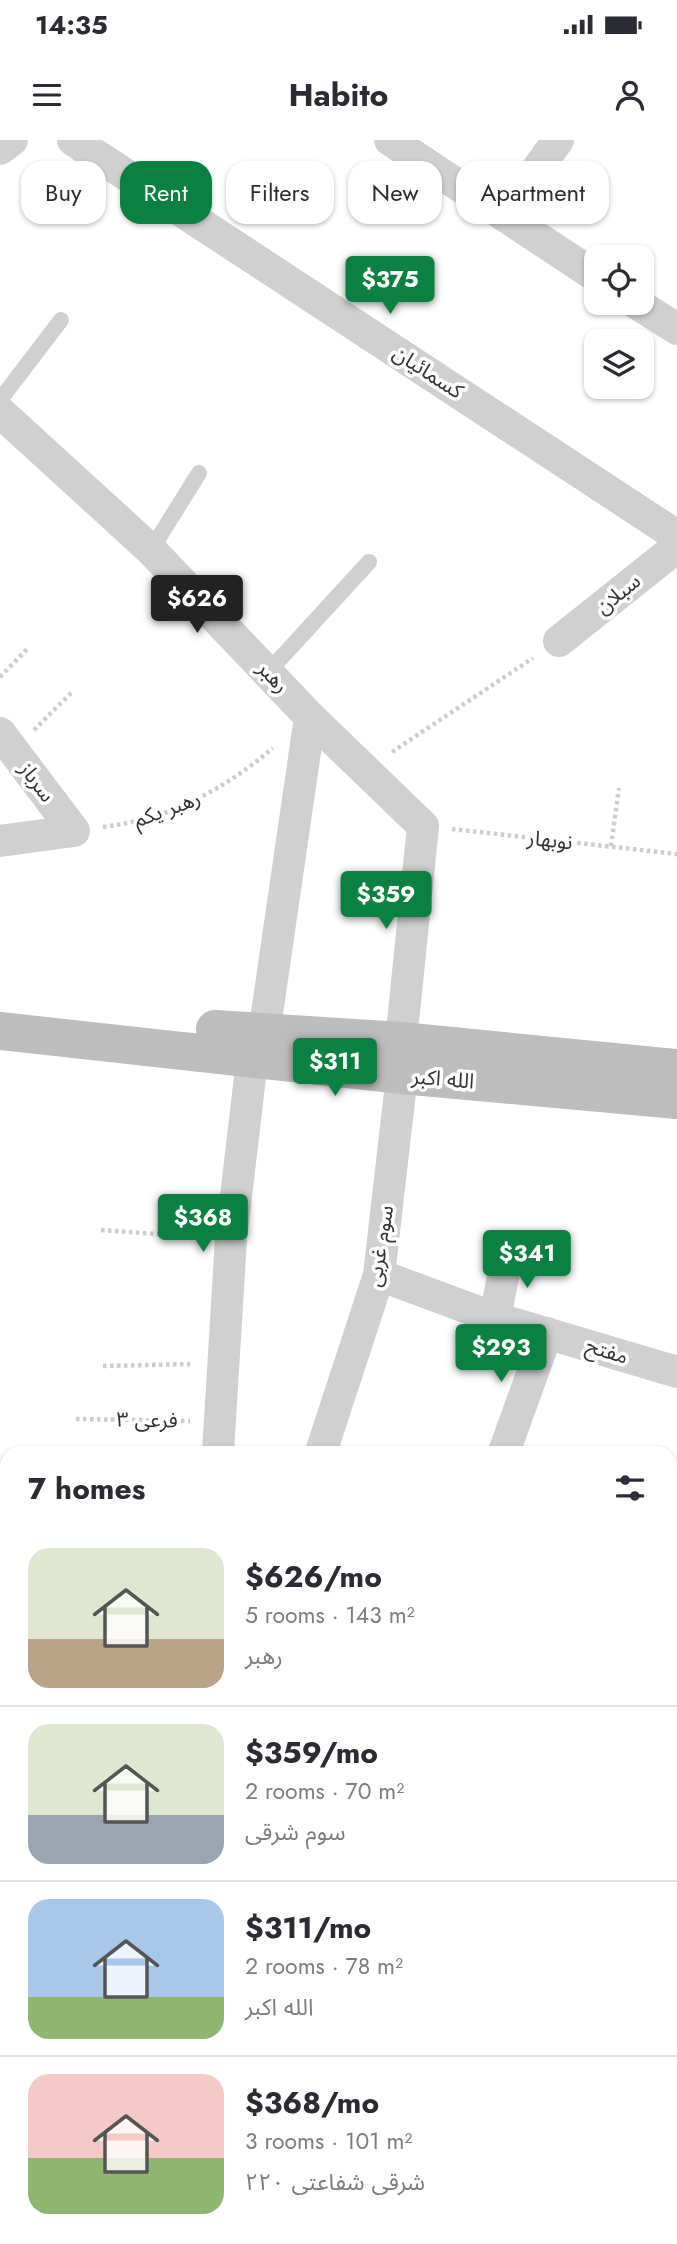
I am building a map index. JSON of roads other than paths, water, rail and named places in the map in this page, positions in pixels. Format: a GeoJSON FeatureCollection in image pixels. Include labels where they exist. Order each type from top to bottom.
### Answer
{"type":"FeatureCollection","features":[{"type":"Feature","properties":{"kind":"main road"},"geometry":{"type":"LineString","coordinates":[[0,1007],[258,1047]]}},
{"type":"Feature","properties":{"kind":"main road","name":"الله اکبر"},"geometry":{"type":"LineString","coordinates":[[0,1031],[401,1058],[677,1100]]}},
{"type":"Feature","properties":{"kind":"main road"},"geometry":{"type":"LineString","coordinates":[[401,1058],[677,1068]]}},
{"type":"Feature","properties":{"kind":"street"},"geometry":{"type":"LineString","coordinates":[[0,149],[12,140]]}},
{"type":"Feature","properties":{"kind":"street","name":"کسمائیان"},"geometry":{"type":"LineString","coordinates":[[73,140],[677,536]]}},
{"type":"Feature","properties":{"kind":"street"},"geometry":{"type":"LineString","coordinates":[[390,140],[456,184]]}},
{"type":"Feature","properties":{"kind":"street"},"geometry":{"type":"LineString","coordinates":[[543,161],[558,140]]}},
{"type":"Feature","properties":{"kind":"street"},"geometry":{"type":"LineString","coordinates":[[516,224],[584,268]]}},
{"type":"Feature","properties":{"kind":"street"},"geometry":{"type":"LineString","coordinates":[[654,314],[677,329]]}},
{"type":"Feature","properties":{"kind":"street","name":"رهبر"},"geometry":{"type":"LineString","coordinates":[[0,412],[151,550],[310,717],[423,827]]}},
{"type":"Feature","properties":{"kind":"street","name":"سبلان"},"geometry":{"type":"LineString","coordinates":[[559,640],[677,547]]}},
{"type":"Feature","properties":{"kind":"street"},"geometry":{"type":"LineString","coordinates":[[218,1446],[231,1239],[310,717]]}},
{"type":"Feature","properties":{"kind":"street","name":"سرباز"},"geometry":{"type":"LineString","coordinates":[[0,841],[75,831],[7,742]]}},
{"type":"Feature","properties":{"kind":"street","name":"سوم غربی"},"geometry":{"type":"LineString","coordinates":[[323,1446],[379,1275],[423,827]]}},
{"type":"Feature","properties":{"kind":"street"},"geometry":{"type":"LineString","coordinates":[[495,1318],[508,1251]]}},
{"type":"Feature","properties":{"kind":"street","name":"مفتح"},"geometry":{"type":"LineString","coordinates":[[379,1275],[495,1318],[677,1372]]}},
{"type":"Feature","properties":{"kind":"street"},"geometry":{"type":"LineString","coordinates":[[506,1446],[547,1333]]}},
{"type":"Feature","properties":{"kind":"lane"},"geometry":{"type":"LineString","coordinates":[[0,400],[61,320]]}},
{"type":"Feature","properties":{"kind":"lane"},"geometry":{"type":"LineString","coordinates":[[151,550],[199,473]]}},
{"type":"Feature","properties":{"kind":"lane"},"geometry":{"type":"LineString","coordinates":[[269,671],[369,562]]}}]}
